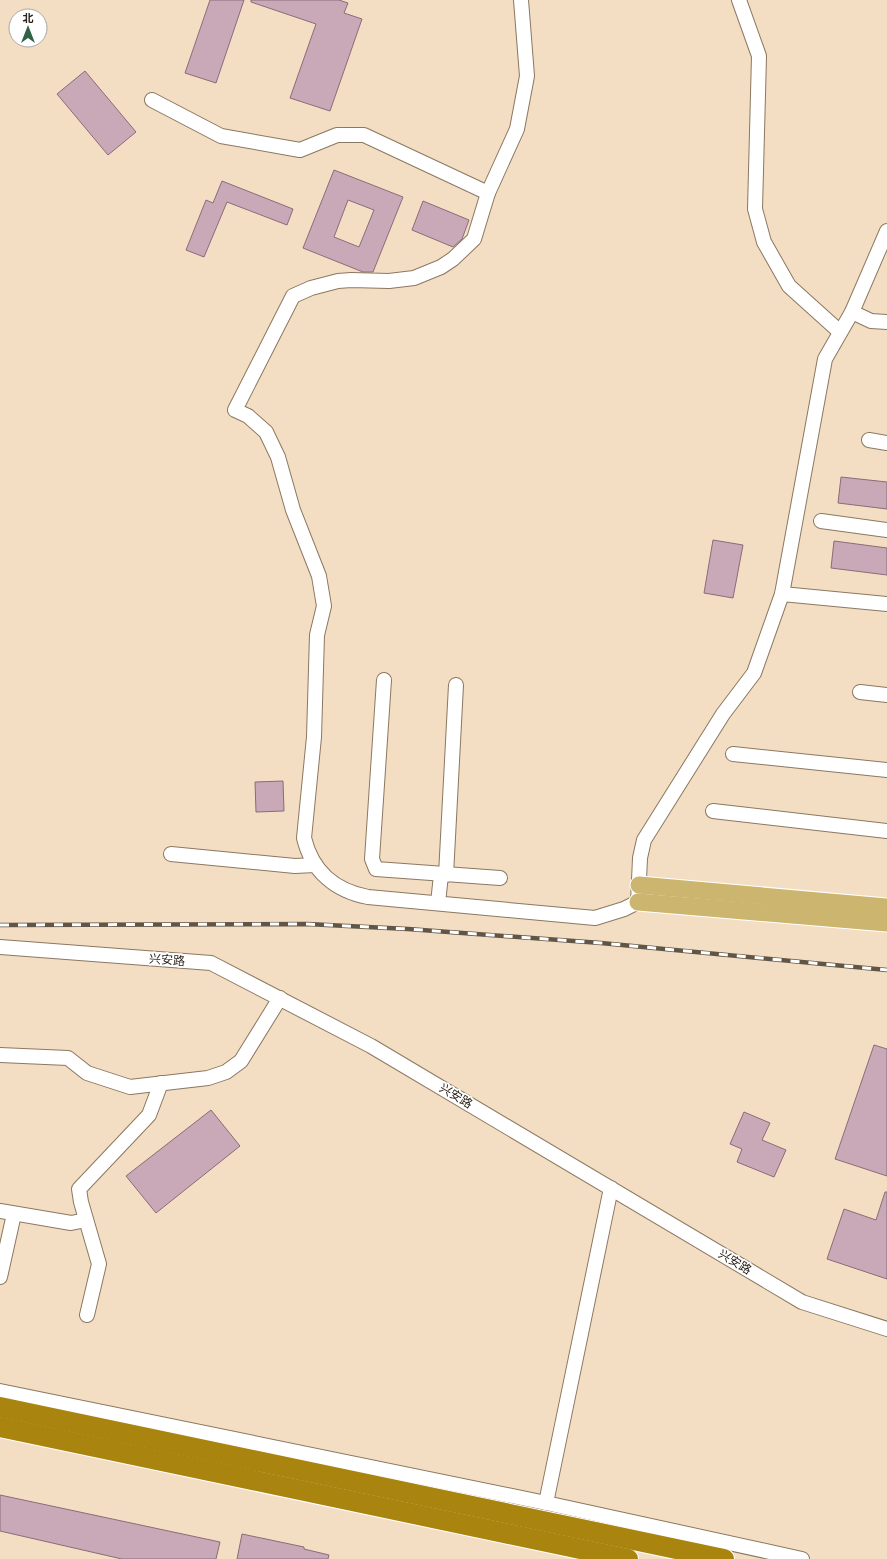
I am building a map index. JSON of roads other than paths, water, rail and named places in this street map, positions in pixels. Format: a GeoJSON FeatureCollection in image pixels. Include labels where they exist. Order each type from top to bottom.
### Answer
{"type":"FeatureCollection","features":[{"type":"Feature","properties":{"kind":"highway"},"geometry":{"type":"LineString","coordinates":[[0,1407],[724,1559]]}},
{"type":"Feature","properties":{"kind":"highway"},"geometry":{"type":"LineString","coordinates":[[0,1427],[628,1559]]}},
{"type":"Feature","properties":{"kind":"main road"},"geometry":{"type":"LineString","coordinates":[[638,894],[887,907]]}},
{"type":"Feature","properties":{"kind":"main road"},"geometry":{"type":"LineString","coordinates":[[638,894],[887,923]]}},
{"type":"Feature","properties":{"kind":"street"},"geometry":{"type":"LineString","coordinates":[[521,0],[527,76],[517,129],[488,193],[474,239],[453,259],[441,267],[414,278],[399,280],[352,280],[324,284],[293,296],[235,410],[248,416],[266,432],[278,457],[293,510],[319,576],[324,606],[317,635],[314,737],[304,838],[308,852],[315,865],[329,881],[338,887],[357,895],[595,918],[624,909],[638,894],[640,858],[644,840],[723,714],[754,673],[782,594],[825,359],[852,312],[887,231]]}},
{"type":"Feature","properties":{"kind":"street"},"geometry":{"type":"LineString","coordinates":[[739,0],[759,56],[755,209],[764,242],[788,286],[840,332]]}},
{"type":"Feature","properties":{"kind":"street"},"geometry":{"type":"LineString","coordinates":[[152,100],[221,136],[293,149],[300,150],[337,135],[364,135],[488,193]]}},
{"type":"Feature","properties":{"kind":"street"},"geometry":{"type":"LineString","coordinates":[[852,312],[872,321],[887,322]]}},
{"type":"Feature","properties":{"kind":"street"},"geometry":{"type":"LineString","coordinates":[[869,440],[887,443]]}},
{"type":"Feature","properties":{"kind":"street"},"geometry":{"type":"LineString","coordinates":[[821,521],[887,530]]}},
{"type":"Feature","properties":{"kind":"street"},"geometry":{"type":"LineString","coordinates":[[782,594],[887,604]]}},
{"type":"Feature","properties":{"kind":"street"},"geometry":{"type":"LineString","coordinates":[[384,680],[372,859],[376,869],[500,878]]}},
{"type":"Feature","properties":{"kind":"street"},"geometry":{"type":"LineString","coordinates":[[438,903],[443,875],[456,685]]}},
{"type":"Feature","properties":{"kind":"street"},"geometry":{"type":"LineString","coordinates":[[860,692],[887,695]]}},
{"type":"Feature","properties":{"kind":"street"},"geometry":{"type":"LineString","coordinates":[[733,754],[887,770]]}},
{"type":"Feature","properties":{"kind":"street"},"geometry":{"type":"LineString","coordinates":[[713,811],[887,831]]}},
{"type":"Feature","properties":{"kind":"street"},"geometry":{"type":"LineString","coordinates":[[171,854],[295,866],[315,865]]}},
{"type":"Feature","properties":{"kind":"street","name":"兴安路"},"geometry":{"type":"LineString","coordinates":[[0,947],[211,963],[371,1046],[802,1302],[887,1329]]}},
{"type":"Feature","properties":{"kind":"street"},"geometry":{"type":"LineString","coordinates":[[0,1055],[68,1058],[87,1073],[130,1087],[208,1078],[234,1067],[247,1054],[280,998]]}},
{"type":"Feature","properties":{"kind":"street"},"geometry":{"type":"LineString","coordinates":[[87,1315],[99,1264],[86,1220],[79,1189],[149,1115],[161,1083]]}},
{"type":"Feature","properties":{"kind":"street"},"geometry":{"type":"LineString","coordinates":[[546,1503],[611,1188]]}},
{"type":"Feature","properties":{"kind":"street"},"geometry":{"type":"LineString","coordinates":[[0,1277],[7,1212],[71,1223],[86,1220]]}},
{"type":"Feature","properties":{"kind":"street"},"geometry":{"type":"LineString","coordinates":[[0,1391],[546,1503],[802,1559]]}},
{"type":"Feature","properties":{"kind":"railway"},"geometry":{"type":"LineString","coordinates":[[0,925],[307,924],[408,929],[601,943],[887,970]]}}]}
